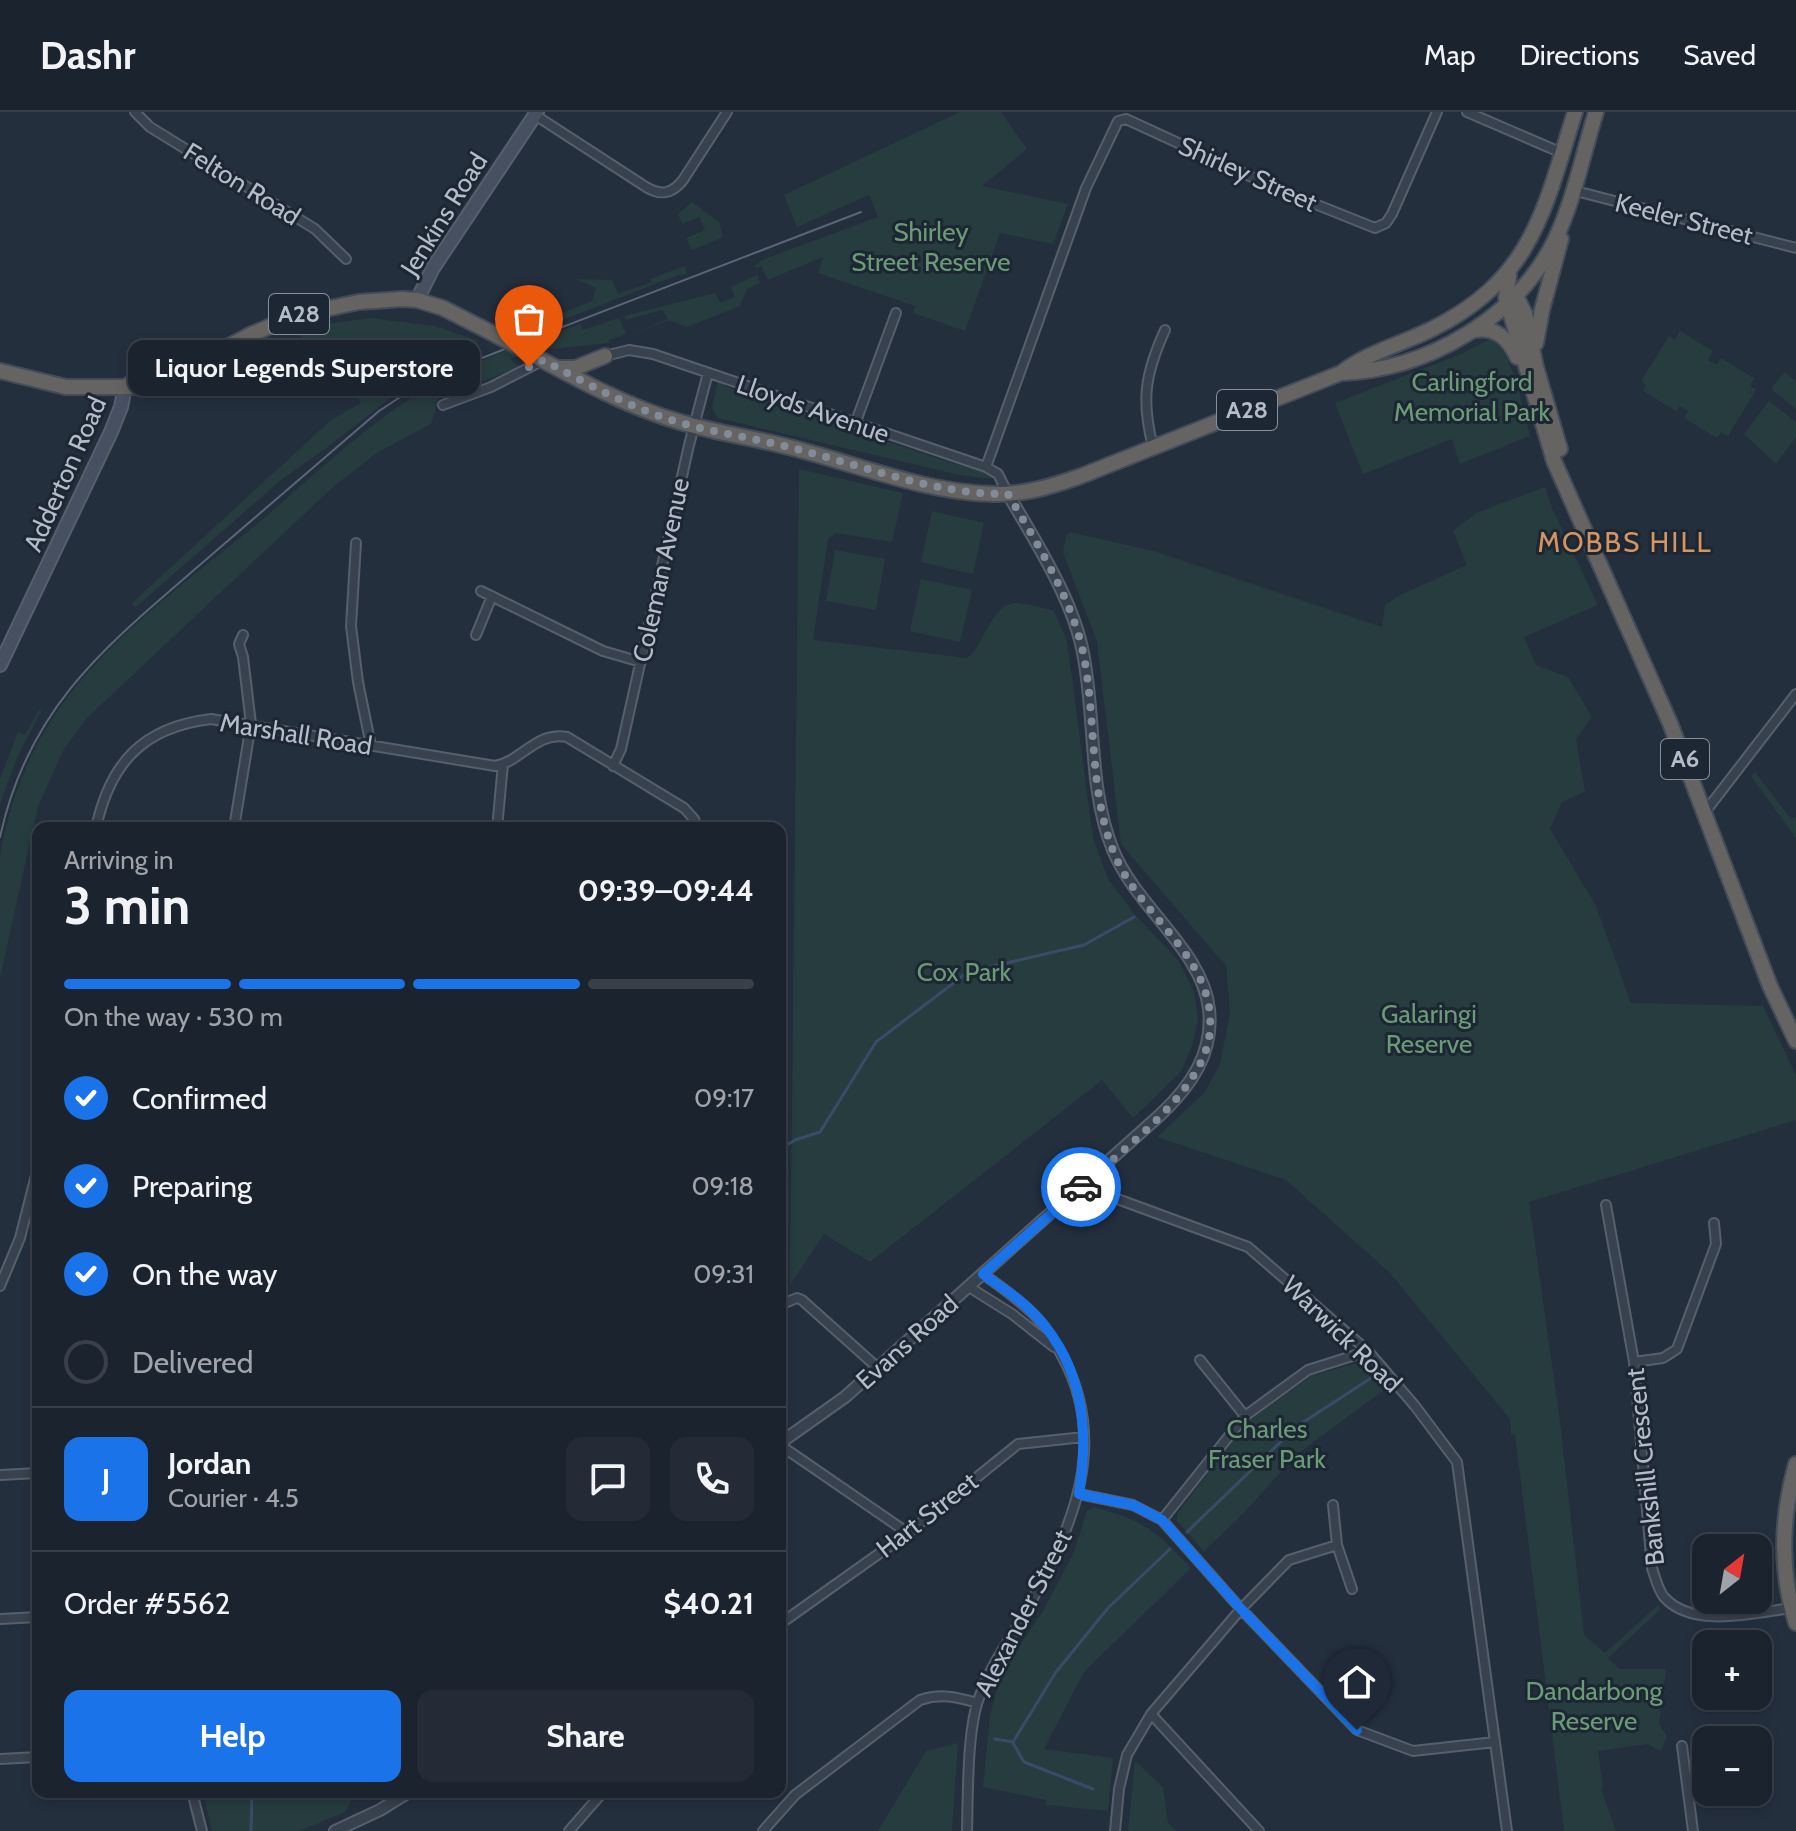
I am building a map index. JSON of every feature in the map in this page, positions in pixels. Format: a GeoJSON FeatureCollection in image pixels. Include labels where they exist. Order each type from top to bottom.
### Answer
{"type":"FeatureCollection","features":[{"type":"Feature","properties":{"kind":"highway","name":"A28"},"geometry":{"type":"LineString","coordinates":[[0,371],[66,387],[125,387],[141,377],[159,372],[175,373],[297,315],[359,302],[417,300],[450,311],[630,403],[694,426],[941,486],[1008,494],[1059,484],[1341,373],[1355,362],[1422,334],[1479,300],[1498,285],[1535,233],[1575,112]]}},
{"type":"Feature","properties":{"kind":"highway","name":"A28"},"geometry":{"type":"LineString","coordinates":[[1341,373],[1397,363],[1437,349],[1471,330],[1509,299],[1549,249],[1572,190],[1596,112]]}},
{"type":"Feature","properties":{"kind":"highway","name":"A6"},"geometry":{"type":"LineString","coordinates":[[1534,351],[1561,241],[1562,219]]}},
{"type":"Feature","properties":{"kind":"highway","name":"A6"},"geometry":{"type":"LineString","coordinates":[[1512,268],[1509,299],[1550,448],[1675,736],[1770,986],[1796,1041]]}},
{"type":"Feature","properties":{"kind":"highway","name":"A6"},"geometry":{"type":"LineString","coordinates":[[1509,299],[1525,314],[1541,386],[1563,460],[1565,481]]}},
{"type":"Feature","properties":{"kind":"highway"},"geometry":{"type":"LineString","coordinates":[[1422,334],[1454,327],[1509,299]]}},
{"type":"Feature","properties":{"kind":"highway"},"geometry":{"type":"LineString","coordinates":[[1471,330],[1488,329],[1502,336],[1528,374]]}},
{"type":"Feature","properties":{"kind":"highway"},"geometry":{"type":"LineString","coordinates":[[557,368],[575,368],[605,356]]}},
{"type":"Feature","properties":{"kind":"highway"},"geometry":{"type":"LineString","coordinates":[[1796,1464],[1783,1535],[1783,1566],[1796,1623]]}},
{"type":"Feature","properties":{"kind":"main road","name":"Jenkins Road"},"geometry":{"type":"LineString","coordinates":[[417,300],[433,268],[536,114]]}},
{"type":"Feature","properties":{"kind":"main road","name":"Adderton Road"},"geometry":{"type":"LineString","coordinates":[[0,665],[111,432],[125,387]]}},
{"type":"Feature","properties":{"kind":"street","name":"Felton Road"},"geometry":{"type":"LineString","coordinates":[[135,112],[150,127],[315,229],[346,259]]}},
{"type":"Feature","properties":{"kind":"street"},"geometry":{"type":"LineString","coordinates":[[536,114],[646,187],[655,192],[668,193],[683,180],[727,112]]}},
{"type":"Feature","properties":{"kind":"street","name":"Shirley Street"},"geometry":{"type":"LineString","coordinates":[[986,467],[1086,188],[1118,121],[1126,119],[1280,190],[1375,228],[1386,223],[1392,214],[1437,112]]}},
{"type":"Feature","properties":{"kind":"street"},"geometry":{"type":"LineString","coordinates":[[1467,112],[1562,153]]}},
{"type":"Feature","properties":{"kind":"street","name":"Keeler Street"},"geometry":{"type":"LineString","coordinates":[[1572,190],[1796,248]]}},
{"type":"Feature","properties":{"kind":"street"},"geometry":{"type":"LineString","coordinates":[[855,424],[896,313]]}},
{"type":"Feature","properties":{"kind":"street"},"geometry":{"type":"LineString","coordinates":[[1153,447],[1144,403],[1146,381],[1165,330]]}},
{"type":"Feature","properties":{"kind":"street","name":"Lloyds Avenue"},"geometry":{"type":"LineString","coordinates":[[605,356],[640,350],[986,467]]}},
{"type":"Feature","properties":{"kind":"street"},"geometry":{"type":"LineString","coordinates":[[443,405],[491,387],[537,357]]}},
{"type":"Feature","properties":{"kind":"street","name":"Coleman Avenue"},"geometry":{"type":"LineString","coordinates":[[613,766],[621,749],[708,373]]}},
{"type":"Feature","properties":{"kind":"street"},"geometry":{"type":"LineString","coordinates":[[986,467],[998,474],[1008,494]]}},
{"type":"Feature","properties":{"kind":"street","name":"Evans Road"},"geometry":{"type":"LineString","coordinates":[[786,1440],[845,1397],[1160,1115],[1191,1082],[1209,1037],[1206,991],[1193,964],[1131,884],[1110,842],[1101,802],[1086,668],[1078,634],[1056,582],[1008,494]]}},
{"type":"Feature","properties":{"kind":"street"},"geometry":{"type":"LineString","coordinates":[[356,543],[351,626],[371,746]]}},
{"type":"Feature","properties":{"kind":"street"},"geometry":{"type":"LineString","coordinates":[[481,591],[603,651],[641,662]]}},
{"type":"Feature","properties":{"kind":"street"},"geometry":{"type":"LineString","coordinates":[[476,635],[492,596]]}},
{"type":"Feature","properties":{"kind":"street"},"geometry":{"type":"LineString","coordinates":[[235,822],[251,724],[239,644],[243,635]]}},
{"type":"Feature","properties":{"kind":"street"},"geometry":{"type":"LineString","coordinates":[[1705,812],[1796,694]]}},
{"type":"Feature","properties":{"kind":"street","name":"Marshall Road"},"geometry":{"type":"LineString","coordinates":[[97,822],[101,804],[114,775],[131,754],[151,738],[193,721],[211,719],[251,724],[474,764],[503,764]]}},
{"type":"Feature","properties":{"kind":"street"},"geometry":{"type":"LineString","coordinates":[[498,822],[503,764],[539,740],[553,735],[573,739],[684,808],[695,822]]}},
{"type":"Feature","properties":{"kind":"street","name":"Warwick Road"},"geometry":{"type":"LineString","coordinates":[[1082,1186],[1248,1247],[1368,1351],[1457,1462],[1507,1831]]}},
{"type":"Feature","properties":{"kind":"street"},"geometry":{"type":"LineString","coordinates":[[0,1286],[20,1238],[32,1197]]}},
{"type":"Feature","properties":{"kind":"street","name":"Bankshill Crescent"},"geometry":{"type":"LineString","coordinates":[[1606,1205],[1634,1362],[1652,1568],[1662,1595],[1679,1609],[1705,1615],[1791,1608]]}},
{"type":"Feature","properties":{"kind":"street"},"geometry":{"type":"LineString","coordinates":[[1634,1362],[1663,1358],[1677,1349],[1716,1244],[1714,1223]]}},
{"type":"Feature","properties":{"kind":"street","name":"Alexander Street"},"geometry":{"type":"LineString","coordinates":[[967,1831],[977,1703],[994,1661],[1029,1606],[1062,1543],[1079,1494],[1084,1437],[1078,1389],[1061,1353],[1038,1318],[983,1274]]}},
{"type":"Feature","properties":{"kind":"street","name":"Alexander Street"},"geometry":{"type":"LineString","coordinates":[[969,1287],[1029,1326],[1061,1353]]}},
{"type":"Feature","properties":{"kind":"street"},"geometry":{"type":"LineString","coordinates":[[786,1303],[797,1298],[802,1300],[878,1368]]}},
{"type":"Feature","properties":{"kind":"street"},"geometry":{"type":"LineString","coordinates":[[1162,1520],[1245,1416],[1308,1370],[1368,1351]]}},
{"type":"Feature","properties":{"kind":"street"},"geometry":{"type":"LineString","coordinates":[[1200,1360],[1245,1416]]}},
{"type":"Feature","properties":{"kind":"street","name":"Hart Street"},"geometry":{"type":"LineString","coordinates":[[786,1620],[908,1533],[1018,1444],[1084,1437]]}},
{"type":"Feature","properties":{"kind":"street"},"geometry":{"type":"LineString","coordinates":[[786,1448],[908,1533]]}},
{"type":"Feature","properties":{"kind":"street"},"geometry":{"type":"LineString","coordinates":[[0,1475],[32,1473]]}},
{"type":"Feature","properties":{"kind":"street"},"geometry":{"type":"LineString","coordinates":[[1079,1494],[1133,1505],[1162,1520],[1241,1609],[1357,1730],[1413,1751],[1495,1742]]}},
{"type":"Feature","properties":{"kind":"street"},"geometry":{"type":"LineString","coordinates":[[1333,1505],[1337,1545],[1352,1589]]}},
{"type":"Feature","properties":{"kind":"street"},"geometry":{"type":"LineString","coordinates":[[1115,1831],[1119,1789],[1127,1755],[1151,1714],[1241,1609],[1289,1560],[1337,1545]]}},
{"type":"Feature","properties":{"kind":"street"},"geometry":{"type":"LineString","coordinates":[[0,1619],[32,1617]]}},
{"type":"Feature","properties":{"kind":"street"},"geometry":{"type":"LineString","coordinates":[[763,1831],[795,1795],[920,1700],[946,1695],[977,1703]]}},
{"type":"Feature","properties":{"kind":"street"},"geometry":{"type":"LineString","coordinates":[[1151,1714],[1259,1831]]}},
{"type":"Feature","properties":{"kind":"street"},"geometry":{"type":"LineString","coordinates":[[1682,1746],[1693,1831]]}},
{"type":"Feature","properties":{"kind":"street"},"geometry":{"type":"LineString","coordinates":[[0,1759],[32,1757]]}},
{"type":"Feature","properties":{"kind":"street"},"geometry":{"type":"LineString","coordinates":[[194,1798],[202,1831]]}},
{"type":"Feature","properties":{"kind":"street"},"geometry":{"type":"LineString","coordinates":[[335,1831],[351,1828],[399,1798]]}},
{"type":"Feature","properties":{"kind":"street"},"geometry":{"type":"LineString","coordinates":[[569,1831],[598,1798]]}},
{"type":"Feature","properties":{"kind":"green space","name":"Shirley Street Reserve"},"geometry":{"type":"Polygon","coordinates":[[[960,112],[1001,112],[1027,149],[982,186],[1068,204],[1053,244],[1000,233],[965,331],[913,313],[915,306],[818,273],[823,257],[768,280],[761,266],[756,268],[759,261],[878,217],[869,195],[797,227],[784,195],[960,112]]]}},
{"type":"Feature","properties":{"kind":"green space"},"geometry":{"type":"Polygon","coordinates":[[[692,202],[719,222],[723,237],[692,250],[686,238],[705,230],[699,217],[682,224],[678,214],[692,202]]]}},
{"type":"Feature","properties":{"kind":"green space"},"geometry":{"type":"Polygon","coordinates":[[[685,266],[687,274],[522,336],[505,325],[526,316],[530,326],[592,301],[596,288],[576,279],[612,280],[618,294],[685,266]]]}},
{"type":"Feature","properties":{"kind":"green space"},"geometry":{"type":"Polygon","coordinates":[[[757,275],[760,283],[747,289],[740,306],[687,327],[669,320],[628,337],[668,319],[662,310],[626,320],[624,316],[715,293],[720,303],[735,297],[731,287],[757,275]]]}},
{"type":"Feature","properties":{"kind":"green space"},"geometry":{"type":"Polygon","coordinates":[[[371,318],[434,326],[480,341],[457,344],[402,379],[398,392],[282,479],[136,607],[131,604],[331,420],[361,403],[296,331],[371,318]]]}},
{"type":"Feature","properties":{"kind":"green space"},"geometry":{"type":"Polygon","coordinates":[[[619,318],[626,334],[609,340],[610,343],[552,349],[544,346],[510,359],[520,367],[439,398],[431,424],[378,452],[333,487],[87,718],[64,749],[32,822],[0,978],[0,857],[12,807],[30,759],[50,722],[103,656],[165,598],[342,450],[424,389],[460,370],[521,345],[580,324],[583,330],[619,318]]]}},
{"type":"Feature","properties":{"kind":"green space"},"geometry":{"type":"Polygon","coordinates":[[[1680,331],[1713,351],[1708,360],[1717,365],[1721,358],[1754,378],[1750,386],[1756,390],[1728,436],[1721,432],[1717,438],[1684,418],[1688,411],[1680,406],[1676,411],[1643,391],[1646,385],[1641,381],[1669,336],[1675,339],[1680,331]]]}},
{"type":"Feature","properties":{"kind":"green space","name":"Carlingford Memorial Park"},"geometry":{"type":"Polygon","coordinates":[[[1490,339],[1511,368],[1530,436],[1460,464],[1452,439],[1363,474],[1335,403],[1461,354],[1490,339]]]}},
{"type":"Feature","properties":{"kind":"green space"},"geometry":{"type":"Polygon","coordinates":[[[1784,372],[1796,381],[1796,409],[1771,389],[1784,372]]]}},
{"type":"Feature","properties":{"kind":"green space"},"geometry":{"type":"Polygon","coordinates":[[[718,380],[727,387],[948,462],[989,472],[995,479],[959,475],[718,418],[712,408],[718,380]]]}},
{"type":"Feature","properties":{"kind":"green space"},"geometry":{"type":"Polygon","coordinates":[[[1769,401],[1796,422],[1796,437],[1776,464],[1744,434],[1769,401]]]}},
{"type":"Feature","properties":{"kind":"green space","name":"Cox Park"},"geometry":{"type":"Polygon","coordinates":[[[799,469],[903,493],[892,542],[836,533],[828,539],[813,640],[967,658],[1003,607],[1018,603],[1054,611],[1067,641],[1093,838],[1108,879],[1136,916],[1178,960],[1194,992],[1198,1019],[1193,1043],[1181,1072],[1133,1118],[1102,1080],[870,1262],[824,1234],[790,1285],[799,469]]]}},
{"type":"Feature","properties":{"kind":"green space","name":"Galaringi Reserve"},"geometry":{"type":"Polygon","coordinates":[[[1545,487],[1598,605],[1524,637],[1536,665],[1568,677],[1592,717],[1576,739],[1585,792],[1562,802],[1550,829],[1596,906],[1631,1003],[1763,1006],[1796,1075],[1796,1120],[1529,1202],[1560,1421],[1584,1635],[1605,1653],[1658,1605],[1661,1609],[1608,1658],[1620,1669],[1666,1669],[1659,1723],[1667,1737],[1661,1751],[1647,1744],[1598,1751],[1601,1789],[1616,1831],[1564,1831],[1515,1434],[1511,1435],[1510,1419],[1390,1273],[1286,1180],[1157,1137],[1205,1092],[1220,1064],[1230,1013],[1226,966],[1121,844],[1097,641],[1063,553],[1066,536],[1070,532],[1153,551],[1382,627],[1385,605],[1400,595],[1467,565],[1453,531],[1476,513],[1545,487]]]}},
{"type":"Feature","properties":{"kind":"green space"},"geometry":{"type":"Polygon","coordinates":[[[932,511],[984,523],[973,574],[921,562],[932,511]]]}},
{"type":"Feature","properties":{"kind":"green space"},"geometry":{"type":"Polygon","coordinates":[[[835,550],[885,559],[876,610],[826,601],[835,550]]]}},
{"type":"Feature","properties":{"kind":"green space"},"geometry":{"type":"Polygon","coordinates":[[[921,579],[972,590],[960,642],[910,631],[921,579]]]}},
{"type":"Feature","properties":{"kind":"green space"},"geometry":{"type":"Polygon","coordinates":[[[40,708],[0,804],[0,779],[18,732],[25,735],[40,708]]]}},
{"type":"Feature","properties":{"kind":"green space"},"geometry":{"type":"Polygon","coordinates":[[[1755,772],[1791,819],[1796,817],[1796,838],[1751,776],[1755,772]]]}},
{"type":"Feature","properties":{"kind":"green space","name":"Charles Fraser Park"},"geometry":{"type":"Polygon","coordinates":[[[1360,1362],[1384,1390],[1296,1455],[1240,1517],[1204,1551],[1177,1521],[1177,1514],[1246,1423],[1311,1376],[1360,1362]]]}},
{"type":"Feature","properties":{"kind":"green space"},"geometry":{"type":"Polygon","coordinates":[[[1094,1507],[1148,1528],[1191,1568],[1084,1672],[1044,1749],[1113,1758],[1108,1811],[1046,1805],[1046,1800],[983,1787],[990,1715],[997,1689],[1074,1552],[1087,1511],[1094,1507]]]}},
{"type":"Feature","properties":{"kind":"green space"},"geometry":{"type":"Polygon","coordinates":[[[958,1743],[952,1831],[878,1831],[926,1751],[958,1743]]]}},
{"type":"Feature","properties":{"kind":"green space"},"geometry":{"type":"Polygon","coordinates":[[[1135,1761],[1163,1787],[1168,1823],[1176,1831],[1128,1831],[1135,1761]]]}},
{"type":"Feature","properties":{"kind":"green space"},"geometry":{"type":"Polygon","coordinates":[[[204,1798],[353,1798],[345,1812],[299,1831],[212,1831],[204,1798]]]}},
{"type":"Feature","properties":{"kind":"waterway"},"geometry":{"type":"LineString","coordinates":[[786,1145],[820,1132],[876,1042],[968,972],[1084,945],[1134,917]]}},
{"type":"Feature","properties":{"kind":"waterway"},"geometry":{"type":"LineString","coordinates":[[1187,1532],[1296,1427],[1371,1378]]}},
{"type":"Feature","properties":{"kind":"waterway"},"geometry":{"type":"LineString","coordinates":[[995,1739],[1013,1742],[1056,1672],[1108,1608],[1170,1549]]}},
{"type":"Feature","properties":{"kind":"waterway"},"geometry":{"type":"LineString","coordinates":[[1013,1743],[1024,1762],[1093,1789]]}},
{"type":"Feature","properties":{"kind":"waterway"},"geometry":{"type":"LineString","coordinates":[[251,1831],[252,1798]]}},
{"type":"Feature","properties":{"kind":"tram line"},"geometry":{"type":"LineString","coordinates":[[0,837],[13,790],[31,749],[53,712],[79,679],[139,618],[379,411],[443,373],[861,212]]}},
{"type":"Feature","properties":{"kind":"way so far"},"geometry":{"type":"LineString","coordinates":[[529,367],[543,360],[583,382],[680,422],[801,450],[868,470],[967,491],[1008,494],[1056,582],[1083,651],[1101,802],[1110,842],[1131,884],[1201,977],[1209,1005],[1209,1037],[1200,1066],[1191,1082],[1160,1115],[1081,1187]]}},
{"type":"Feature","properties":{"kind":"place","name":"Liquor Legends Superstore"},"geometry":{"type":"Point","coordinates":[529,367]}},
{"type":"Feature","properties":{"kind":"district","name":"MOBBS HILL"},"geometry":{"type":"Point","coordinates":[1625,542]}},
{"type":"Feature","properties":{"kind":"route"},"geometry":{"type":"LineString","coordinates":[[1081,1187],[983,1274],[1038,1318],[1072,1375],[1083,1408],[1085,1427],[1079,1494],[1133,1505],[1162,1520],[1241,1609],[1357,1730]]}},
{"type":"Feature","properties":{"kind":"park label","name":"Dandarbong Reserve"},"geometry":{"type":"Point","coordinates":[1594,1706]}}]}
